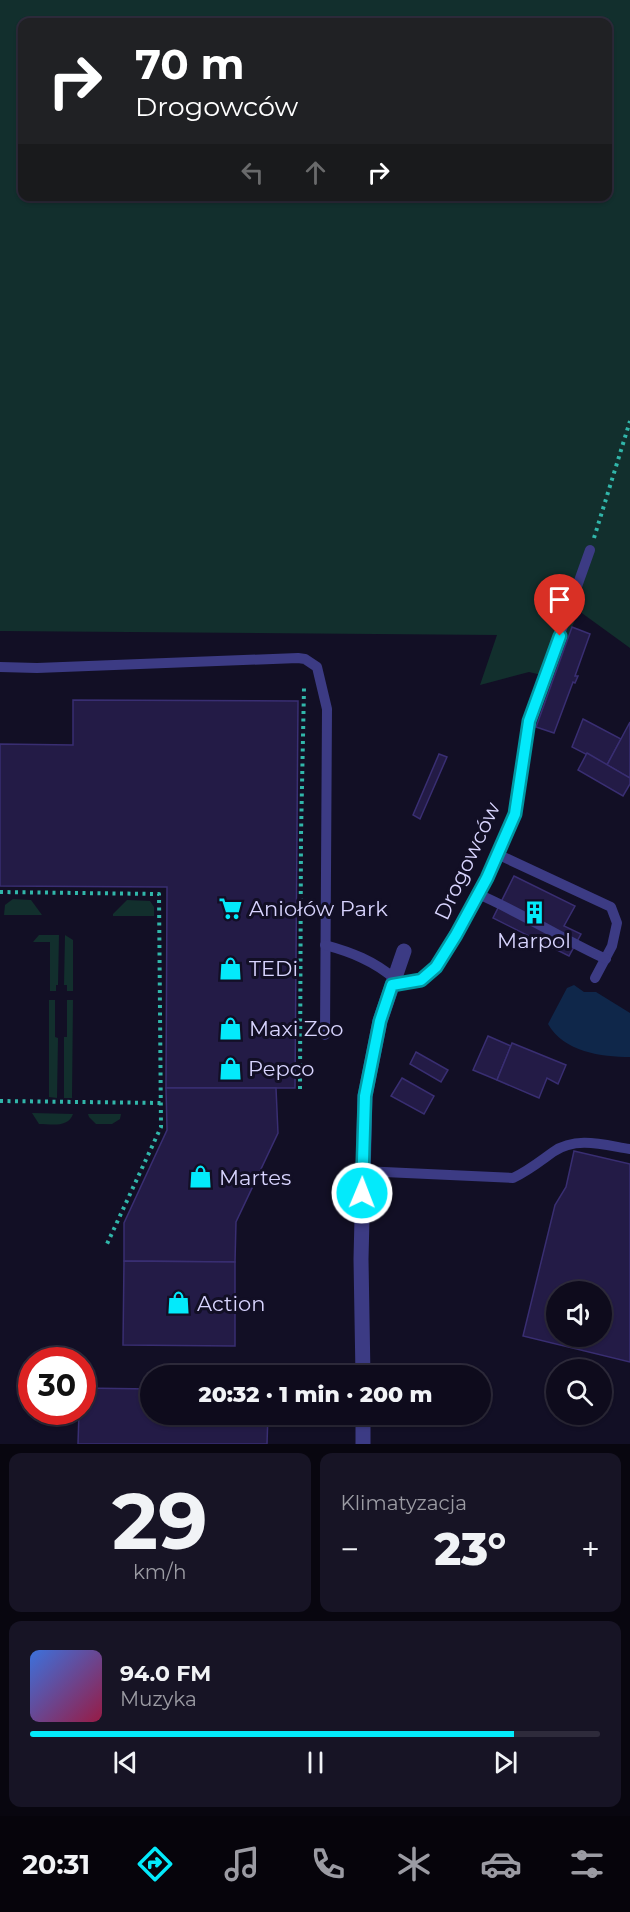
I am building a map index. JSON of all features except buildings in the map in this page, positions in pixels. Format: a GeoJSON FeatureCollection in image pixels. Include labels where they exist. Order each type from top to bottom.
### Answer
{"type":"FeatureCollection","features":[{"type":"Feature","properties":{"kind":"street"},"geometry":{"type":"LineString","coordinates":[[363,1365],[365,1096],[380,1021],[404,951]]}},
{"type":"Feature","properties":{"kind":"street"},"geometry":{"type":"LineString","coordinates":[[363,1425],[363,1444]]}},
{"type":"Feature","properties":{"kind":"lane","name":"Drogowców"},"geometry":{"type":"LineString","coordinates":[[394,982],[421,980],[436,967],[456,935],[497,854],[515,814],[529,721],[590,550]]}},
{"type":"Feature","properties":{"kind":"lane"},"geometry":{"type":"LineString","coordinates":[[0,667],[37,668],[305,659],[317,667],[327,709],[326,1035]]}},
{"type":"Feature","properties":{"kind":"lane"},"geometry":{"type":"LineString","coordinates":[[497,854],[611,907],[617,923],[612,946],[595,978]]}},
{"type":"Feature","properties":{"kind":"lane"},"geometry":{"type":"LineString","coordinates":[[478,894],[573,944],[606,958]]}},
{"type":"Feature","properties":{"kind":"lane"},"geometry":{"type":"LineString","coordinates":[[325,945],[351,952],[368,960],[394,982]]}},
{"type":"Feature","properties":{"kind":"lane"},"geometry":{"type":"LineString","coordinates":[[363,1171],[513,1178],[526,1172],[567,1144],[588,1142],[630,1149]]}},
{"type":"Feature","properties":{"kind":"path"},"geometry":{"type":"LineString","coordinates":[[590,550],[630,421]]}},
{"type":"Feature","properties":{"kind":"path"},"geometry":{"type":"LineString","coordinates":[[300,1089],[301,835],[305,659]]}},
{"type":"Feature","properties":{"kind":"path"},"geometry":{"type":"LineString","coordinates":[[0,892],[159,894],[161,1127],[107,1244]]}},
{"type":"Feature","properties":{"kind":"path"},"geometry":{"type":"LineString","coordinates":[[0,1101],[161,1103]]}},
{"type":"Feature","properties":{"kind":"green space"},"geometry":{"type":"Polygon","coordinates":[[[0,0],[630,0],[630,648],[579,611],[550,677],[529,672],[480,685],[497,635],[0,631],[0,0]]]}},
{"type":"Feature","properties":{"kind":"green space"},"geometry":{"type":"Polygon","coordinates":[[[13,899],[31,900],[42,915],[4,915],[5,905],[13,899]]]}},
{"type":"Feature","properties":{"kind":"green space"},"geometry":{"type":"Polygon","coordinates":[[[127,900],[150,901],[154,907],[154,916],[113,916],[127,900]]]}},
{"type":"Feature","properties":{"kind":"green space"},"geometry":{"type":"Polygon","coordinates":[[[39,935],[59,935],[56,991],[50,991],[50,942],[33,942],[39,935]]]}},
{"type":"Feature","properties":{"kind":"green space"},"geometry":{"type":"Polygon","coordinates":[[[65,935],[73,940],[73,991],[67,991],[67,985],[64,985],[65,935]]]}},
{"type":"Feature","properties":{"kind":"green space"},"geometry":{"type":"Polygon","coordinates":[[[49,1000],[55,1000],[55,1037],[58,1038],[57,1098],[49,1097],[49,1000]]]}},
{"type":"Feature","properties":{"kind":"green space"},"geometry":{"type":"Polygon","coordinates":[[[67,1000],[73,1000],[72,1098],[64,1098],[64,1037],[67,1037],[67,1000]]]}},
{"type":"Feature","properties":{"kind":"green space"},"geometry":{"type":"Polygon","coordinates":[[[32,1113],[73,1114],[63,1123],[39,1124],[32,1113]]]}},
{"type":"Feature","properties":{"kind":"green space"},"geometry":{"type":"Polygon","coordinates":[[[88,1114],[121,1114],[120,1119],[112,1124],[96,1124],[88,1114]]]}},
{"type":"Feature","properties":{"kind":"water"},"geometry":{"type":"Polygon","coordinates":[[[574,985],[584,992],[596,992],[630,1013],[630,1057],[607,1056],[573,1047],[563,1041],[548,1024],[567,988],[574,985]]]}},
{"type":"Feature","properties":{"kind":"place","name":"Aniołów Park"},"geometry":{"type":"Point","coordinates":[231,908]}},
{"type":"Feature","properties":{"kind":"place","name":"Marpol"},"geometry":{"type":"Point","coordinates":[534,912]}},
{"type":"Feature","properties":{"kind":"place","name":"TEDi"},"geometry":{"type":"Point","coordinates":[231,968]}},
{"type":"Feature","properties":{"kind":"place","name":"Maxi Zoo"},"geometry":{"type":"Point","coordinates":[231,1028]}},
{"type":"Feature","properties":{"kind":"place","name":"Pepco"},"geometry":{"type":"Point","coordinates":[230,1068]}},
{"type":"Feature","properties":{"kind":"place","name":"Martes"},"geometry":{"type":"Point","coordinates":[201,1177]}},
{"type":"Feature","properties":{"kind":"place","name":"Action"},"geometry":{"type":"Point","coordinates":[179,1303]}},
{"type":"Feature","properties":{"kind":"route"},"geometry":{"type":"LineString","coordinates":[[362,1193],[365,1096],[380,1021],[392,985],[421,980],[436,967],[487,878],[515,814],[529,721],[560,636]]}}]}
